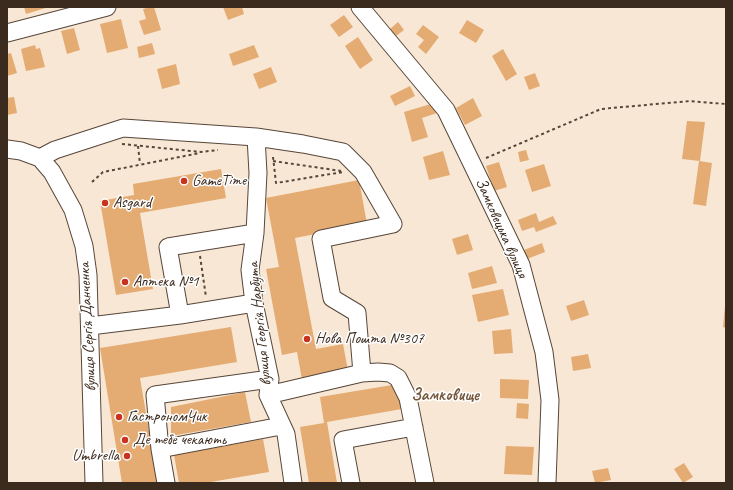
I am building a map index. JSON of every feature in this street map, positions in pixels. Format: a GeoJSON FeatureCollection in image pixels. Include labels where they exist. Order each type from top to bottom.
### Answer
{"type":"FeatureCollection","features":[{"type":"Feature","properties":{"kind":"street"},"geometry":{"type":"LineString","coordinates":[[7,33],[107,7]]}},
{"type":"Feature","properties":{"kind":"street","name":"Замковецька вулиця"},"geometry":{"type":"LineString","coordinates":[[360,7],[446,110],[521,265],[544,352],[550,400],[547,483]]}},
{"type":"Feature","properties":{"kind":"street"},"geometry":{"type":"LineString","coordinates":[[7,149],[21,151],[40,158],[69,145],[123,128],[256,137],[343,152],[363,172],[393,224],[321,239],[332,298],[357,313],[362,373]]}},
{"type":"Feature","properties":{"kind":"street","name":"вулиця Георгія Нарбута"},"geometry":{"type":"LineString","coordinates":[[256,137],[258,173],[255,233],[250,270],[254,303],[269,387],[281,426],[286,434],[293,483]]}},
{"type":"Feature","properties":{"kind":"street","name":"вулиця Сергія Данченка"},"geometry":{"type":"LineString","coordinates":[[40,158],[52,172],[75,217],[84,246],[88,274],[94,483]]}},
{"type":"Feature","properties":{"kind":"street"},"geometry":{"type":"LineString","coordinates":[[180,315],[168,247],[255,233]]}},
{"type":"Feature","properties":{"kind":"street"},"geometry":{"type":"LineString","coordinates":[[90,326],[180,315],[254,303]]}},
{"type":"Feature","properties":{"kind":"street"},"geometry":{"type":"LineString","coordinates":[[166,483],[160,449],[155,395],[269,387],[378,372],[390,373],[398,378],[408,398],[425,483]]}},
{"type":"Feature","properties":{"kind":"street"},"geometry":{"type":"LineString","coordinates":[[160,449],[281,426]]}},
{"type":"Feature","properties":{"kind":"street"},"geometry":{"type":"LineString","coordinates":[[351,483],[343,440],[414,427]]}},
{"type":"Feature","properties":{"kind":"path"},"geometry":{"type":"LineString","coordinates":[[472,164],[601,109],[690,101],[726,104]]}},
{"type":"Feature","properties":{"kind":"path"},"geometry":{"type":"LineString","coordinates":[[115,144],[201,152]]}},
{"type":"Feature","properties":{"kind":"path"},"geometry":{"type":"LineString","coordinates":[[138,146],[140,164]]}},
{"type":"Feature","properties":{"kind":"path"},"geometry":{"type":"LineString","coordinates":[[92,182],[103,172],[222,149]]}},
{"type":"Feature","properties":{"kind":"path"},"geometry":{"type":"LineString","coordinates":[[273,154],[273,160],[276,183],[346,172],[273,160]]}},
{"type":"Feature","properties":{"kind":"path"},"geometry":{"type":"LineString","coordinates":[[198,242],[208,310]]}},
{"type":"Feature","properties":{"kind":"building"},"geometry":{"type":"Polygon","coordinates":[[[24,7],[49,7],[26,14],[24,7]]]}},
{"type":"Feature","properties":{"kind":"building"},"geometry":{"type":"Polygon","coordinates":[[[154,7],[161,30],[144,35],[139,21],[146,19],[143,9],[154,7]]]}},
{"type":"Feature","properties":{"kind":"building"},"geometry":{"type":"Polygon","coordinates":[[[223,7],[242,7],[244,14],[228,20],[223,7]]]}},
{"type":"Feature","properties":{"kind":"building"},"geometry":{"type":"Polygon","coordinates":[[[344,15],[353,27],[339,37],[330,25],[344,15]]]}},
{"type":"Feature","properties":{"kind":"building"},"geometry":{"type":"Polygon","coordinates":[[[121,19],[128,48],[107,53],[100,24],[121,19]]]}},
{"type":"Feature","properties":{"kind":"building"},"geometry":{"type":"Polygon","coordinates":[[[467,20],[484,30],[476,43],[459,33],[467,20]]]}},
{"type":"Feature","properties":{"kind":"building"},"geometry":{"type":"Polygon","coordinates":[[[398,22],[404,30],[396,36],[390,29],[398,22]]]}},
{"type":"Feature","properties":{"kind":"building"},"geometry":{"type":"Polygon","coordinates":[[[423,25],[439,37],[426,54],[418,47],[424,40],[416,34],[423,25]]]}},
{"type":"Feature","properties":{"kind":"building"},"geometry":{"type":"Polygon","coordinates":[[[74,28],[80,50],[67,54],[61,31],[74,28]]]}},
{"type":"Feature","properties":{"kind":"building"},"geometry":{"type":"Polygon","coordinates":[[[358,37],[373,60],[360,69],[345,46],[358,37]]]}},
{"type":"Feature","properties":{"kind":"building"},"geometry":{"type":"Polygon","coordinates":[[[152,43],[155,54],[139,58],[137,47],[152,43]]]}},
{"type":"Feature","properties":{"kind":"building"},"geometry":{"type":"Polygon","coordinates":[[[35,45],[36,49],[40,48],[45,67],[26,71],[21,49],[35,45]]]}},
{"type":"Feature","properties":{"kind":"building"},"geometry":{"type":"Polygon","coordinates":[[[254,45],[259,57],[233,66],[229,54],[254,45]]]}},
{"type":"Feature","properties":{"kind":"building"},"geometry":{"type":"Polygon","coordinates":[[[503,49],[517,74],[506,81],[492,56],[503,49]]]}},
{"type":"Feature","properties":{"kind":"building"},"geometry":{"type":"Polygon","coordinates":[[[11,53],[17,73],[7,76],[7,54],[11,53]]]}},
{"type":"Feature","properties":{"kind":"building"},"geometry":{"type":"Polygon","coordinates":[[[176,64],[180,84],[162,89],[157,69],[176,64]]]}},
{"type":"Feature","properties":{"kind":"building"},"geometry":{"type":"Polygon","coordinates":[[[271,67],[277,82],[259,89],[253,74],[271,67]]]}},
{"type":"Feature","properties":{"kind":"building"},"geometry":{"type":"Polygon","coordinates":[[[535,73],[540,86],[529,90],[524,77],[535,73]]]}},
{"type":"Feature","properties":{"kind":"building"},"geometry":{"type":"Polygon","coordinates":[[[410,86],[415,96],[395,106],[390,96],[410,86]]]}},
{"type":"Feature","properties":{"kind":"building"},"geometry":{"type":"Polygon","coordinates":[[[14,97],[17,113],[7,115],[7,98],[14,97]]]}},
{"type":"Feature","properties":{"kind":"building"},"geometry":{"type":"Polygon","coordinates":[[[473,98],[482,116],[465,125],[456,108],[473,98]]]}},
{"type":"Feature","properties":{"kind":"building"},"geometry":{"type":"Polygon","coordinates":[[[434,103],[437,113],[422,118],[428,137],[412,142],[404,112],[434,103]]]}},
{"type":"Feature","properties":{"kind":"building"},"geometry":{"type":"Polygon","coordinates":[[[687,121],[705,122],[700,161],[682,159],[687,121]]]}},
{"type":"Feature","properties":{"kind":"building"},"geometry":{"type":"Polygon","coordinates":[[[526,150],[529,160],[520,162],[518,152],[526,150]]]}},
{"type":"Feature","properties":{"kind":"building"},"geometry":{"type":"Polygon","coordinates":[[[443,151],[450,175],[429,180],[423,157],[443,151]]]}},
{"type":"Feature","properties":{"kind":"building"},"geometry":{"type":"Polygon","coordinates":[[[699,161],[712,163],[706,206],[693,204],[699,161]]]}},
{"type":"Feature","properties":{"kind":"building"},"geometry":{"type":"Polygon","coordinates":[[[499,162],[507,187],[494,191],[486,166],[499,162]]]}},
{"type":"Feature","properties":{"kind":"building"},"geometry":{"type":"Polygon","coordinates":[[[544,164],[551,186],[532,192],[525,170],[544,164]]]}},
{"type":"Feature","properties":{"kind":"building"},"geometry":{"type":"Polygon","coordinates":[[[221,169],[226,198],[140,213],[153,289],[116,295],[100,201],[134,195],[133,184],[221,169]]]}},
{"type":"Feature","properties":{"kind":"building"},"geometry":{"type":"Polygon","coordinates":[[[359,180],[367,224],[295,238],[316,349],[343,344],[349,376],[303,385],[297,352],[282,355],[266,269],[279,267],[266,198],[359,180]]]}},
{"type":"Feature","properties":{"kind":"building"},"geometry":{"type":"Polygon","coordinates":[[[536,213],[539,222],[553,216],[557,224],[536,232],[534,227],[522,231],[518,220],[536,213]]]}},
{"type":"Feature","properties":{"kind":"building"},"geometry":{"type":"Polygon","coordinates":[[[468,234],[473,250],[457,255],[452,239],[468,234]]]}},
{"type":"Feature","properties":{"kind":"building"},"geometry":{"type":"Polygon","coordinates":[[[542,243],[545,252],[527,259],[524,250],[542,243]]]}},
{"type":"Feature","properties":{"kind":"building"},"geometry":{"type":"Polygon","coordinates":[[[492,266],[497,283],[472,289],[468,273],[492,266]]]}},
{"type":"Feature","properties":{"kind":"building"},"geometry":{"type":"Polygon","coordinates":[[[503,289],[509,315],[478,322],[472,295],[503,289]]]}},
{"type":"Feature","properties":{"kind":"building"},"geometry":{"type":"Polygon","coordinates":[[[584,300],[589,315],[571,321],[566,306],[584,300]]]}},
{"type":"Feature","properties":{"kind":"building"},"geometry":{"type":"Polygon","coordinates":[[[726,306],[726,328],[723,327],[726,306]]]}},
{"type":"Feature","properties":{"kind":"building"},"geometry":{"type":"Polygon","coordinates":[[[231,327],[237,362],[140,378],[158,483],[122,483],[100,348],[231,327]]]}},
{"type":"Feature","properties":{"kind":"building"},"geometry":{"type":"Polygon","coordinates":[[[511,329],[513,353],[494,354],[492,331],[511,329]]]}},
{"type":"Feature","properties":{"kind":"building"},"geometry":{"type":"Polygon","coordinates":[[[588,354],[591,368],[573,371],[571,357],[588,354]]]}},
{"type":"Feature","properties":{"kind":"building"},"geometry":{"type":"Polygon","coordinates":[[[500,379],[529,380],[528,399],[500,398],[500,379]]]}},
{"type":"Feature","properties":{"kind":"building"},"geometry":{"type":"Polygon","coordinates":[[[398,384],[402,409],[327,422],[337,483],[309,483],[300,427],[324,423],[320,397],[398,384]]]}},
{"type":"Feature","properties":{"kind":"building"},"geometry":{"type":"Polygon","coordinates":[[[245,392],[251,422],[171,436],[171,407],[245,392]]]}},
{"type":"Feature","properties":{"kind":"building"},"geometry":{"type":"Polygon","coordinates":[[[517,403],[529,404],[528,419],[516,418],[517,403]]]}},
{"type":"Feature","properties":{"kind":"building"},"geometry":{"type":"Polygon","coordinates":[[[263,439],[269,472],[205,483],[179,483],[174,455],[263,439]]]}},
{"type":"Feature","properties":{"kind":"building"},"geometry":{"type":"Polygon","coordinates":[[[506,446],[534,447],[532,475],[504,474],[506,446]]]}},
{"type":"Feature","properties":{"kind":"building"},"geometry":{"type":"Polygon","coordinates":[[[684,463],[693,477],[683,483],[674,469],[684,463]]]}},
{"type":"Feature","properties":{"kind":"building"},"geometry":{"type":"Polygon","coordinates":[[[608,468],[611,480],[595,483],[592,471],[608,468]]]}},
{"type":"Feature","properties":{"kind":"place","name":"GameTime"},"geometry":{"type":"Point","coordinates":[184,181]}},
{"type":"Feature","properties":{"kind":"place","name":"Asgard"},"geometry":{"type":"Point","coordinates":[105,203]}},
{"type":"Feature","properties":{"kind":"place","name":"Аптека №1"},"geometry":{"type":"Point","coordinates":[125,282]}},
{"type":"Feature","properties":{"kind":"place","name":"Нова Пошта №307"},"geometry":{"type":"Point","coordinates":[307,339]}},
{"type":"Feature","properties":{"kind":"place","name":"ГастрономЧик"},"geometry":{"type":"Point","coordinates":[119,417]}},
{"type":"Feature","properties":{"kind":"place","name":"Де тебе чекають"},"geometry":{"type":"Point","coordinates":[125,440]}},
{"type":"Feature","properties":{"kind":"place","name":"Umbrella"},"geometry":{"type":"Point","coordinates":[127,456]}},
{"type":"Feature","properties":{"kind":"district","name":"Замковище"},"geometry":{"type":"Point","coordinates":[445,396]}}]}
